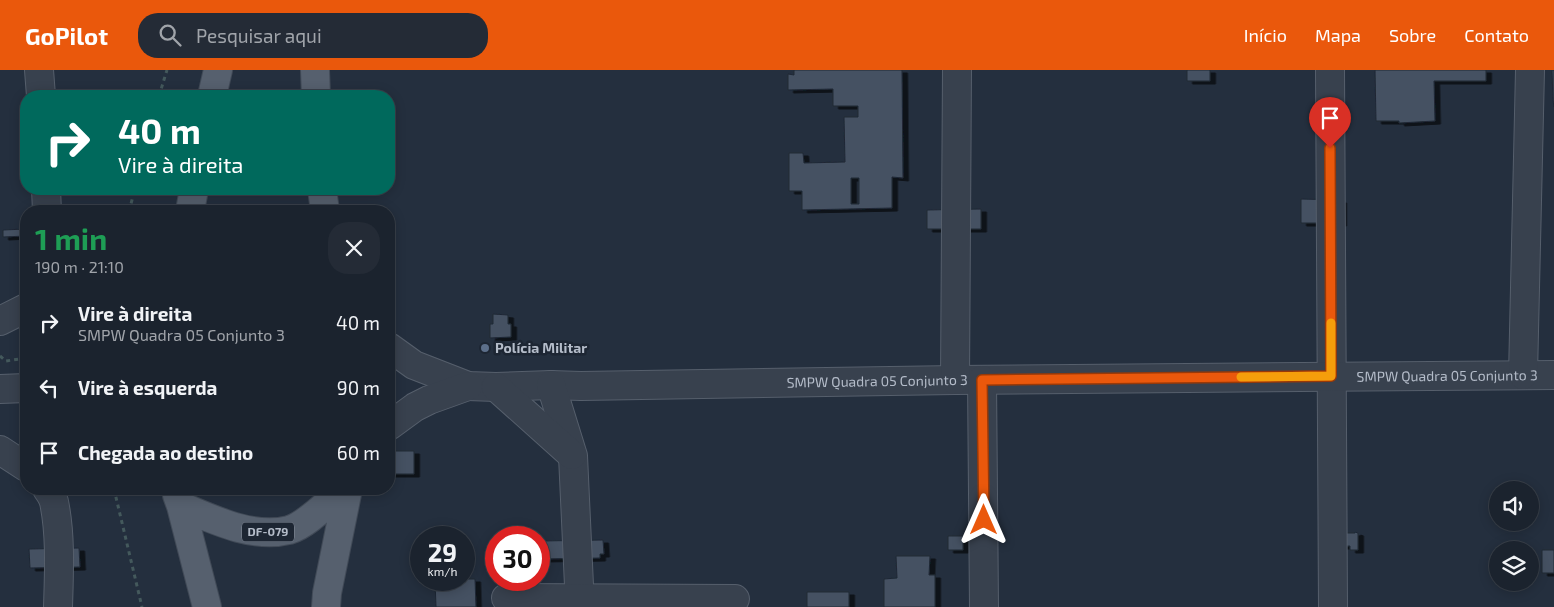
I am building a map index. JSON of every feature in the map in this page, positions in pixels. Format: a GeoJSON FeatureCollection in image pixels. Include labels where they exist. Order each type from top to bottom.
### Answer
{"type":"FeatureCollection","features":[{"type":"Feature","properties":{"kind":"main road"},"geometry":{"type":"LineString","coordinates":[[213,90],[218,70]]}},
{"type":"Feature","properties":{"kind":"main road"},"geometry":{"type":"LineString","coordinates":[[315,70],[316,90]]}},
{"type":"Feature","properties":{"kind":"main road","name":"DF-079"},"geometry":{"type":"LineString","coordinates":[[178,497],[218,522],[252,530],[280,531],[290,530],[308,519],[338,495]]}},
{"type":"Feature","properties":{"kind":"main road","name":"DF-079"},"geometry":{"type":"LineString","coordinates":[[326,607],[327,592],[345,495]]}},
{"type":"Feature","properties":{"kind":"main road","name":"DF-079"},"geometry":{"type":"LineString","coordinates":[[178,497],[207,607]]}},
{"type":"Feature","properties":{"kind":"street"},"geometry":{"type":"LineString","coordinates":[[39,70],[40,90]]}},
{"type":"Feature","properties":{"kind":"street"},"geometry":{"type":"LineString","coordinates":[[955,380],[956,70]]}},
{"type":"Feature","properties":{"kind":"street"},"geometry":{"type":"LineString","coordinates":[[1330,70],[1333,607]]}},
{"type":"Feature","properties":{"kind":"street"},"geometry":{"type":"LineString","coordinates":[[1523,375],[1530,70]]}},
{"type":"Feature","properties":{"kind":"street"},"geometry":{"type":"LineString","coordinates":[[0,321],[20,311]]}},
{"type":"Feature","properties":{"kind":"street"},"geometry":{"type":"LineString","coordinates":[[395,351],[414,365],[468,386]]}},
{"type":"Feature","properties":{"kind":"street","name":"SMPW Quadra 05 Conjunto 3"},"geometry":{"type":"LineString","coordinates":[[468,386],[1554,375]]}},
{"type":"Feature","properties":{"kind":"street"},"geometry":{"type":"LineString","coordinates":[[982,380],[984,607]]}},
{"type":"Feature","properties":{"kind":"street"},"geometry":{"type":"LineString","coordinates":[[550,385],[573,456],[580,603]]}},
{"type":"Feature","properties":{"kind":"street"},"geometry":{"type":"LineString","coordinates":[[395,422],[415,407],[429,400],[468,386]]}},
{"type":"Feature","properties":{"kind":"street"},"geometry":{"type":"LineString","coordinates":[[496,387],[573,456]]}},
{"type":"Feature","properties":{"kind":"street"},"geometry":{"type":"LineString","coordinates":[[0,389],[20,388]]}},
{"type":"Feature","properties":{"kind":"street"},"geometry":{"type":"LineString","coordinates":[[0,450],[20,463]]}},
{"type":"Feature","properties":{"kind":"street"},"geometry":{"type":"LineString","coordinates":[[50,495],[54,501],[57,524],[59,558],[58,607]]}},
{"type":"Feature","properties":{"kind":"street"},"geometry":{"type":"LineString","coordinates":[[506,598],[580,603],[735,599]]}},
{"type":"Feature","properties":{"kind":"path"},"geometry":{"type":"LineString","coordinates":[[161,90],[167,70]]}},
{"type":"Feature","properties":{"kind":"path"},"geometry":{"type":"LineString","coordinates":[[0,356],[6,361],[20,359]]}},
{"type":"Feature","properties":{"kind":"path"},"geometry":{"type":"LineString","coordinates":[[115,495],[142,607]]}},
{"type":"Feature","properties":{"kind":"building"},"geometry":{"type":"Polygon","coordinates":[[[794,70],[902,70],[903,178],[892,177],[892,208],[802,210],[802,191],[789,191],[789,153],[803,153],[804,163],[845,162],[844,117],[858,117],[858,106],[833,106],[833,89],[788,90],[788,74],[794,75],[794,70]],[[851,178],[851,204],[859,204],[859,178],[851,178]]]}},
{"type":"Feature","properties":{"kind":"building"},"geometry":{"type":"Polygon","coordinates":[[[1187,70],[1210,70],[1210,81],[1187,81],[1187,70]]]}},
{"type":"Feature","properties":{"kind":"building"},"geometry":{"type":"Polygon","coordinates":[[[1375,70],[1486,70],[1486,81],[1434,81],[1435,121],[1399,123],[1399,121],[1376,121],[1375,70]]]}},
{"type":"Feature","properties":{"kind":"building"},"geometry":{"type":"Polygon","coordinates":[[[1552,70],[1554,70],[1554,107],[1553,100],[1552,70]]]}},
{"type":"Feature","properties":{"kind":"building"},"geometry":{"type":"Polygon","coordinates":[[[1301,199],[1341,200],[1341,223],[1301,223],[1301,199]]]}},
{"type":"Feature","properties":{"kind":"building"},"geometry":{"type":"Polygon","coordinates":[[[981,209],[981,229],[927,229],[927,210],[981,209]]]}},
{"type":"Feature","properties":{"kind":"building"},"geometry":{"type":"Polygon","coordinates":[[[20,229],[20,236],[3,237],[3,230],[20,229]]]}},
{"type":"Feature","properties":{"kind":"building"},"geometry":{"type":"Polygon","coordinates":[[[493,314],[508,315],[508,324],[511,324],[511,337],[490,338],[490,324],[493,324],[493,314]]]}},
{"type":"Feature","properties":{"kind":"building"},"geometry":{"type":"Polygon","coordinates":[[[395,451],[414,451],[414,474],[395,474],[395,451]]]}},
{"type":"Feature","properties":{"kind":"building"},"geometry":{"type":"Polygon","coordinates":[[[1341,533],[1358,533],[1358,550],[1350,550],[1350,546],[1341,546],[1341,533]]]}},
{"type":"Feature","properties":{"kind":"building"},"geometry":{"type":"Polygon","coordinates":[[[948,536],[963,536],[963,550],[948,550],[948,536]]]}},
{"type":"Feature","properties":{"kind":"building"},"geometry":{"type":"Polygon","coordinates":[[[603,540],[604,554],[600,554],[600,558],[550,559],[550,541],[603,540]]]}},
{"type":"Feature","properties":{"kind":"building"},"geometry":{"type":"Polygon","coordinates":[[[79,548],[80,567],[30,568],[29,549],[79,548]]]}},
{"type":"Feature","properties":{"kind":"building"},"geometry":{"type":"Polygon","coordinates":[[[1542,550],[1554,550],[1554,573],[1542,573],[1542,550]]]}},
{"type":"Feature","properties":{"kind":"building"},"geometry":{"type":"Polygon","coordinates":[[[896,556],[930,556],[929,575],[935,575],[935,607],[884,607],[884,579],[897,578],[896,556]]]}},
{"type":"Feature","properties":{"kind":"building"},"geometry":{"type":"Polygon","coordinates":[[[475,579],[476,607],[436,607],[435,591],[475,591],[475,579]]]}},
{"type":"Feature","properties":{"kind":"building"},"geometry":{"type":"Polygon","coordinates":[[[807,592],[849,592],[849,607],[807,607],[807,592]]]}},
{"type":"Feature","properties":{"kind":"slow traffic"},"geometry":{"type":"LineString","coordinates":[[1241,377],[1331,376],[1331,323]]}},
{"type":"Feature","properties":{"kind":"place","name":"Polícia Militar"},"geometry":{"type":"Point","coordinates":[485,348]}},
{"type":"Feature","properties":{"kind":"route"},"geometry":{"type":"LineString","coordinates":[[984,520],[982,380],[1331,376],[1330,148]]}}]}
